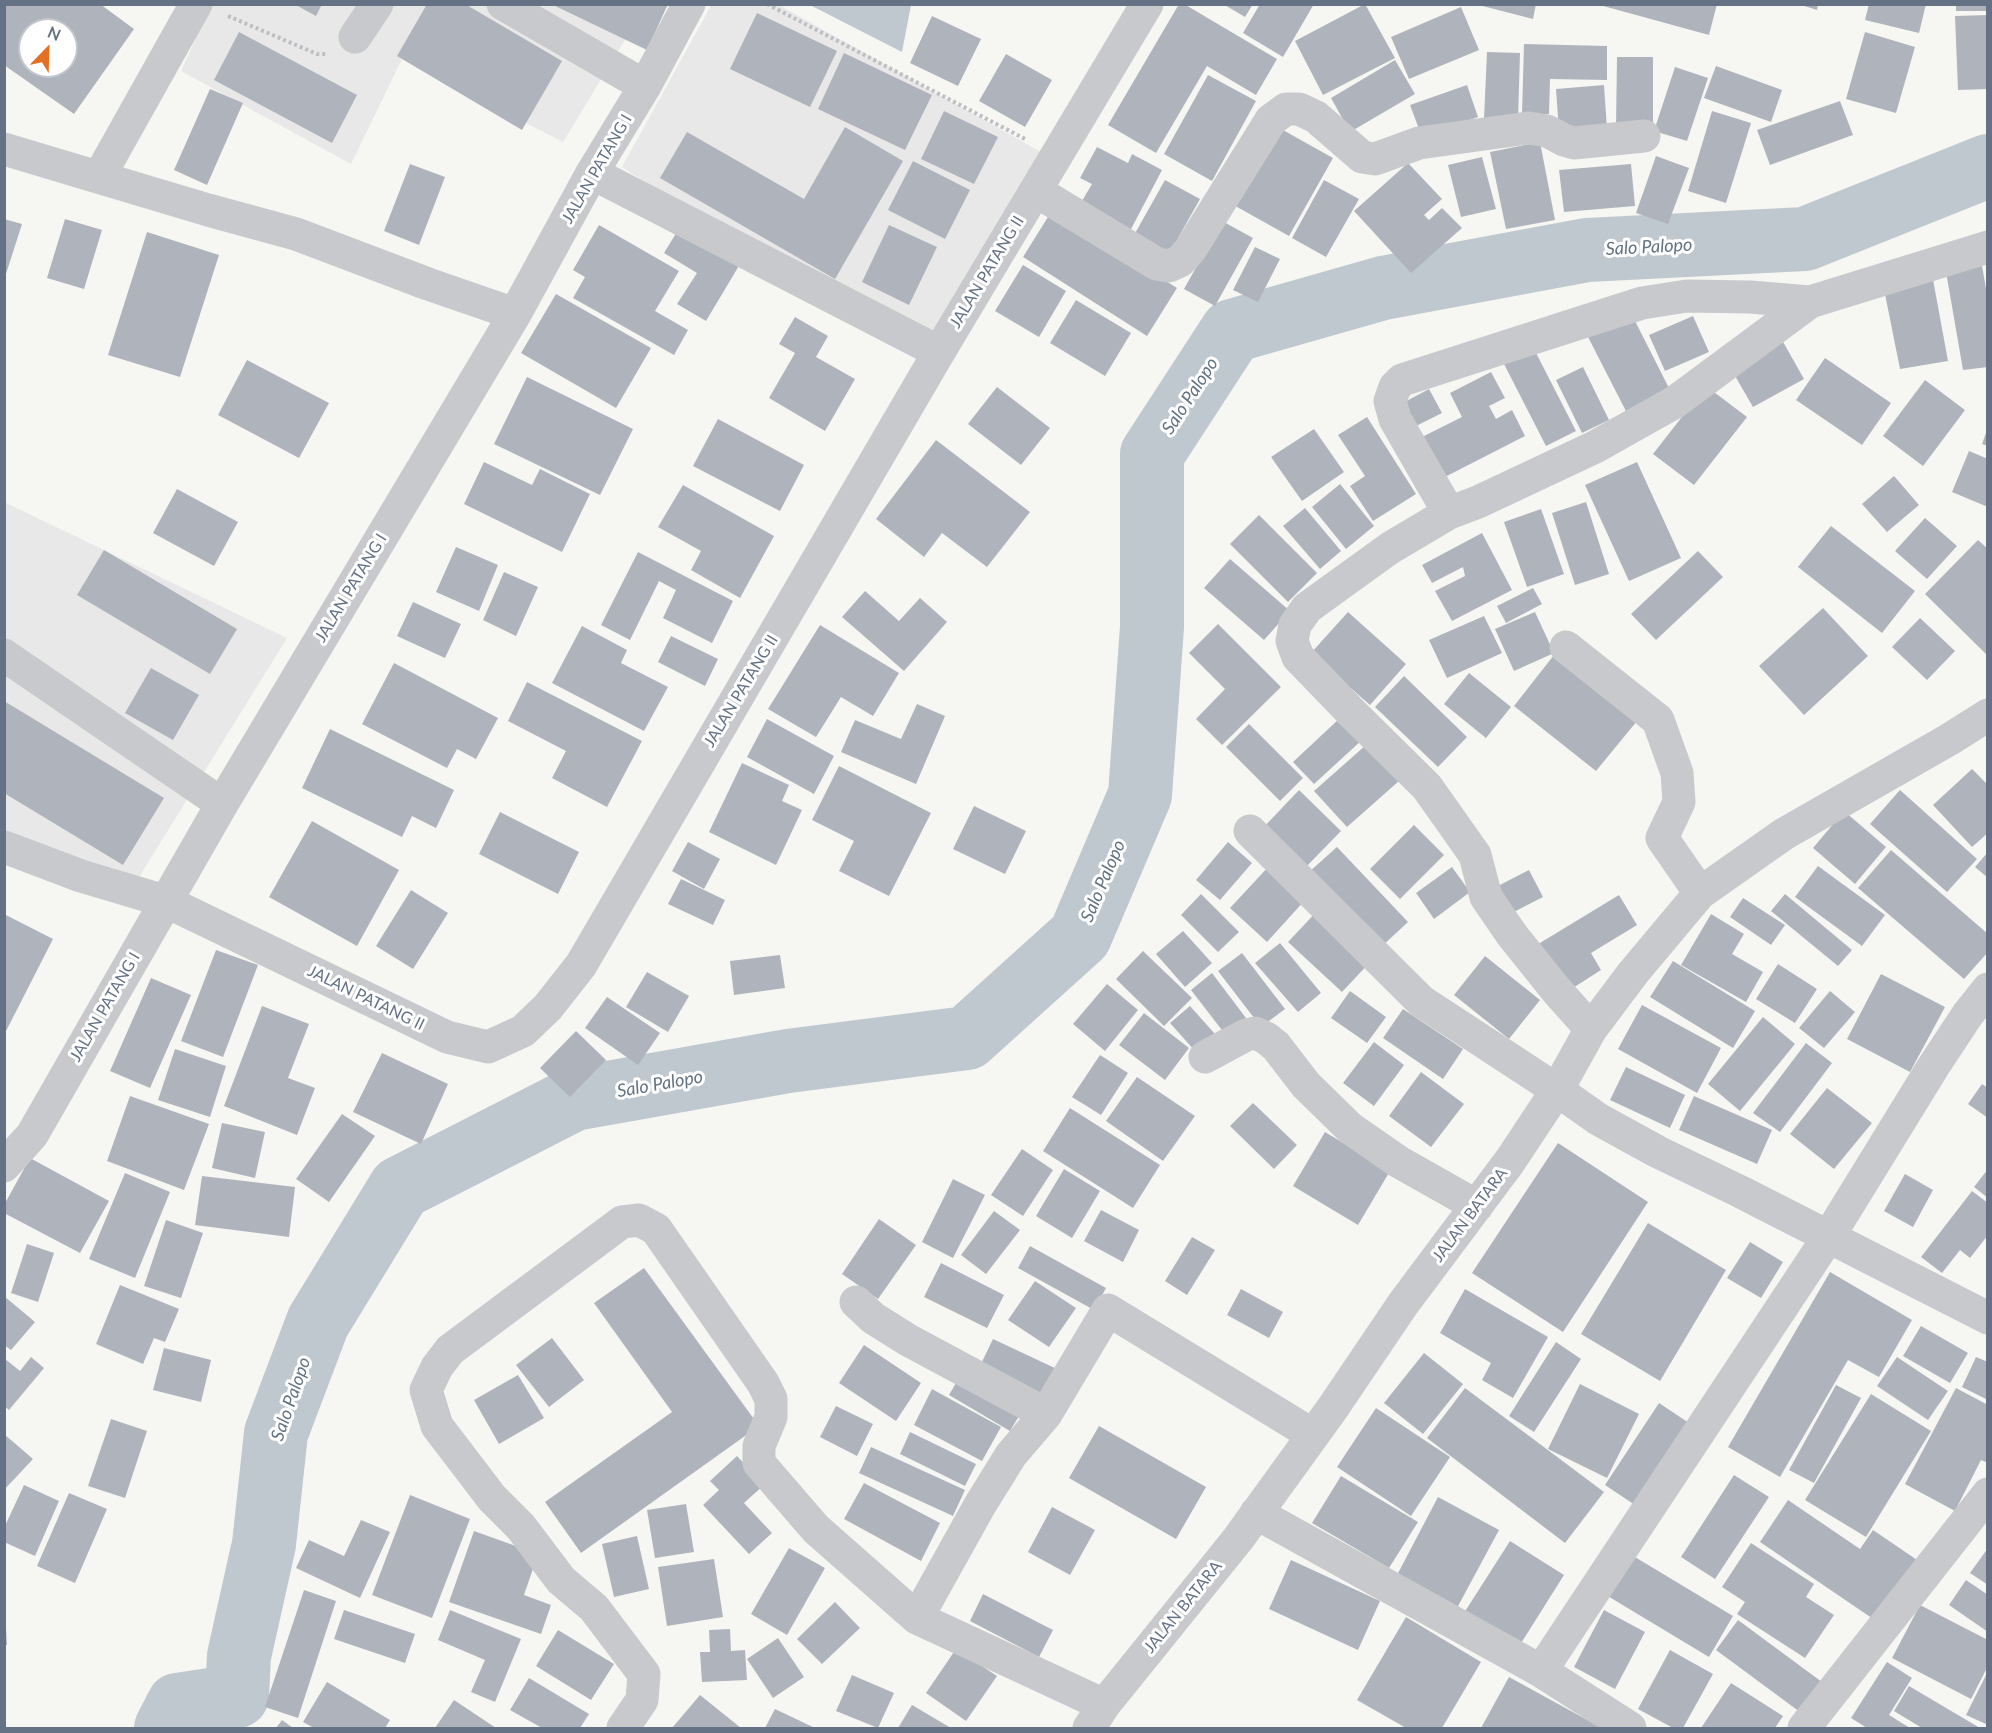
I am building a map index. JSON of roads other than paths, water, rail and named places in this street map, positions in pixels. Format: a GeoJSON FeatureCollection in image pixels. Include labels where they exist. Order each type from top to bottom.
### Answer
{"type":"FeatureCollection","features":[{"type":"Feature","properties":{"kind":"street"},"geometry":{"type":"LineString","coordinates":[[355,37],[377,4]]}},
{"type":"Feature","properties":{"kind":"street"},"geometry":{"type":"LineString","coordinates":[[503,4],[645,86]]}},
{"type":"Feature","properties":{"kind":"street","name":"JALAN PATANG I"},"geometry":{"type":"LineString","coordinates":[[4,1166],[32,1135],[222,804],[515,314],[592,173],[645,86],[689,4]]}},
{"type":"Feature","properties":{"kind":"street","name":"JALAN PATANG II"},"geometry":{"type":"LineString","coordinates":[[4,847],[81,876],[165,901],[447,1037],[488,1047],[524,1031],[548,1007],[581,965],[939,352],[1147,4]]}},
{"type":"Feature","properties":{"kind":"street"},"geometry":{"type":"LineString","coordinates":[[99,177],[209,9]]}},
{"type":"Feature","properties":{"kind":"street"},"geometry":{"type":"LineString","coordinates":[[1036,191],[1157,264],[1169,266],[1180,261],[1190,250],[1271,120],[1286,110],[1299,109],[1316,117],[1362,157],[1375,159],[1426,141],[1528,128],[1547,131],[1574,143],[1644,136]]}},
{"type":"Feature","properties":{"kind":"street"},"geometry":{"type":"LineString","coordinates":[[4,148],[208,210],[296,234],[515,314]]}},
{"type":"Feature","properties":{"kind":"street"},"geometry":{"type":"LineString","coordinates":[[592,173],[939,352]]}},
{"type":"Feature","properties":{"kind":"street"},"geometry":{"type":"LineString","coordinates":[[1591,1029],[1549,982],[1486,897],[1475,855],[1427,788],[1298,657],[1292,641],[1294,625],[1307,608],[1390,548],[1449,513],[1478,502],[1595,447],[1675,402],[1810,302],[1988,246]]}},
{"type":"Feature","properties":{"kind":"street"},"geometry":{"type":"LineString","coordinates":[[1449,513],[1395,419],[1390,401],[1395,387],[1402,380],[1642,303],[1687,296],[1750,297],[1810,302]]}},
{"type":"Feature","properties":{"kind":"street"},"geometry":{"type":"LineString","coordinates":[[1566,646],[1658,720],[1677,773],[1679,802],[1662,838],[1700,893]]}},
{"type":"Feature","properties":{"kind":"street"},"geometry":{"type":"LineString","coordinates":[[4,655],[222,804]]}},
{"type":"Feature","properties":{"kind":"street","name":"JALAN BATARA"},"geometry":{"type":"LineString","coordinates":[[1093,1722],[1238,1539],[1403,1304],[1510,1161],[1557,1090],[1591,1029],[1633,973],[1700,893],[1784,834],[1950,740],[1988,715]]}},
{"type":"Feature","properties":{"kind":"street"},"geometry":{"type":"LineString","coordinates":[[1250,831],[1421,1000],[1598,1119],[1658,1152],[1829,1236],[1988,1318]]}},
{"type":"Feature","properties":{"kind":"street"},"geometry":{"type":"LineString","coordinates":[[1541,1671],[1829,1236],[1939,1058],[1968,1014],[1988,989]]}},
{"type":"Feature","properties":{"kind":"street"},"geometry":{"type":"LineString","coordinates":[[1205,1057],[1246,1035],[1255,1033],[1266,1038],[1276,1046],[1306,1085],[1350,1128],[1399,1162],[1477,1206]]}},
{"type":"Feature","properties":{"kind":"street"},"geometry":{"type":"LineString","coordinates":[[623,1728],[642,1700],[644,1674],[594,1608],[561,1580],[521,1527],[492,1498],[437,1426],[426,1390],[436,1366],[450,1350],[622,1221],[639,1220],[656,1229],[763,1383],[771,1399],[771,1417],[759,1446],[759,1463],[816,1529],[917,1618],[1093,1722]]}},
{"type":"Feature","properties":{"kind":"street"},"geometry":{"type":"LineString","coordinates":[[856,1302],[873,1318],[908,1340],[1046,1414]]}},
{"type":"Feature","properties":{"kind":"street"},"geometry":{"type":"LineString","coordinates":[[917,1618],[962,1536],[1011,1455],[1046,1414],[1108,1310],[1313,1435]]}},
{"type":"Feature","properties":{"kind":"street"},"geometry":{"type":"LineString","coordinates":[[1804,1728],[1988,1494]]}},
{"type":"Feature","properties":{"kind":"street"},"geometry":{"type":"LineString","coordinates":[[1256,1513],[1541,1671],[1630,1728]]}},
{"type":"Feature","properties":{"kind":"waterway","name":"Salo Palopo"},"geometry":{"type":"LineString","coordinates":[[166,1728],[178,1705],[237,1696],[239,1656],[264,1544],[276,1433],[318,1322],[400,1188],[574,1099],[788,1061],[967,1038],[1080,936],[1140,795],[1152,627],[1152,454],[1232,331],[1383,288],[1587,250],[1805,239],[1988,166]]}}]}
